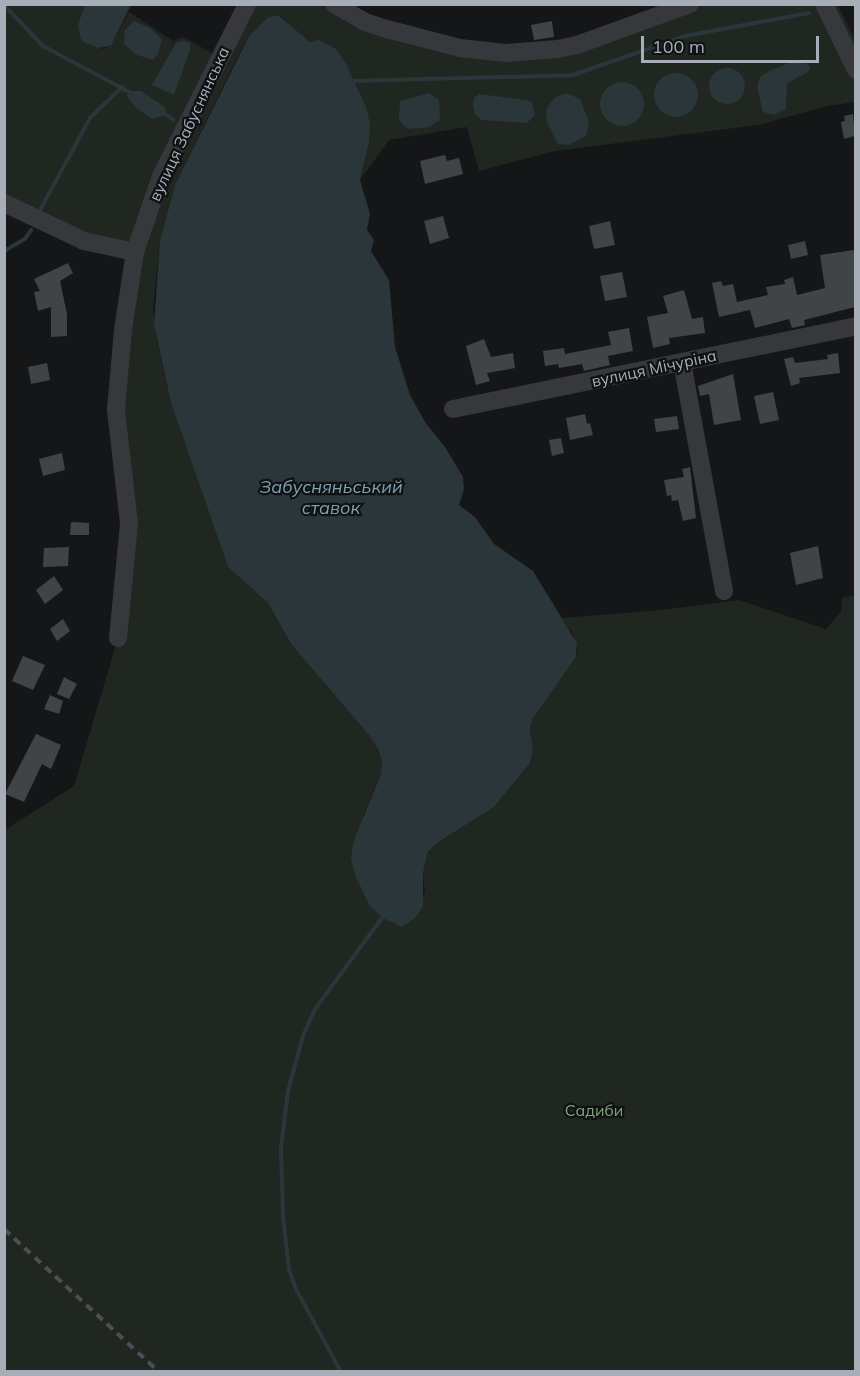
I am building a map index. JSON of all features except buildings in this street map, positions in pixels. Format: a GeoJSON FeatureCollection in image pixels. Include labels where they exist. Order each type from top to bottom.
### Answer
{"type":"FeatureCollection","features":[{"type":"Feature","properties":{"kind":"street","name":"вулиця Забуснянська"},"geometry":{"type":"LineString","coordinates":[[118,639],[129,523],[116,410],[123,330],[135,252],[161,176],[247,4]]}},
{"type":"Feature","properties":{"kind":"street"},"geometry":{"type":"LineString","coordinates":[[334,4],[365,22],[387,29],[460,48],[506,53],[558,49],[577,45],[690,4]]}},
{"type":"Feature","properties":{"kind":"street"},"geometry":{"type":"LineString","coordinates":[[824,4],[855,70]]}},
{"type":"Feature","properties":{"kind":"street"},"geometry":{"type":"LineString","coordinates":[[4,203],[84,241],[135,252]]}},
{"type":"Feature","properties":{"kind":"street","name":"вулиця Мічуріна"},"geometry":{"type":"LineString","coordinates":[[453,409],[855,326]]}},
{"type":"Feature","properties":{"kind":"street"},"geometry":{"type":"LineString","coordinates":[[682,362],[724,591]]}},
{"type":"Feature","properties":{"kind":"green space","name":"Садиби"},"geometry":{"type":"Polygon","coordinates":[[[5,5],[85,5],[78,24],[83,42],[103,49],[111,46],[129,12],[173,41],[183,37],[219,57],[247,5],[334,5],[387,29],[534,52],[690,5],[838,5],[855,40],[855,102],[828,106],[758,125],[555,151],[479,171],[467,127],[389,140],[360,180],[369,142],[311,42],[278,15],[267,18],[249,36],[175,185],[160,240],[153,309],[157,340],[171,403],[228,567],[268,603],[291,644],[369,735],[378,749],[382,762],[381,774],[363,816],[383,918],[401,927],[414,919],[425,892],[423,873],[428,853],[437,843],[494,807],[530,763],[533,750],[530,729],[533,718],[576,657],[578,650],[573,634],[561,618],[662,610],[739,600],[826,629],[841,612],[842,598],[855,595],[855,1371],[5,1371],[5,830],[74,786],[118,638],[129,523],[116,410],[135,252],[5,203],[5,5]]]}},
{"type":"Feature","properties":{"kind":"water"},"geometry":{"type":"Polygon","coordinates":[[[85,5],[131,5],[111,46],[98,48],[83,42],[78,24],[85,5]]]}},
{"type":"Feature","properties":{"kind":"water","name":"Забусняньський ставок"},"geometry":{"type":"Polygon","coordinates":[[[278,15],[310,42],[319,40],[335,48],[345,62],[366,107],[370,124],[369,142],[360,180],[370,214],[367,230],[374,240],[371,251],[389,280],[395,347],[410,395],[425,422],[445,447],[463,477],[464,489],[459,505],[475,517],[494,544],[533,571],[577,643],[576,657],[533,718],[530,729],[533,750],[530,763],[494,807],[437,843],[428,852],[423,873],[423,907],[414,919],[401,927],[383,918],[370,906],[355,875],[351,858],[354,840],[381,774],[382,761],[378,749],[369,735],[291,644],[268,603],[228,567],[171,403],[154,324],[160,240],[175,185],[249,36],[267,18],[278,15]]]}},
{"type":"Feature","properties":{"kind":"water"},"geometry":{"type":"Polygon","coordinates":[[[134,21],[150,28],[162,39],[158,54],[153,60],[137,55],[124,44],[125,30],[134,21]]]}},
{"type":"Feature","properties":{"kind":"water"},"geometry":{"type":"Polygon","coordinates":[[[184,41],[190,43],[190,50],[174,95],[152,85],[176,43],[184,41]]]}},
{"type":"Feature","properties":{"kind":"water"},"geometry":{"type":"Polygon","coordinates":[[[796,60],[803,60],[810,67],[808,72],[787,83],[786,109],[774,115],[763,112],[757,87],[760,77],[796,60]]]}},
{"type":"Feature","properties":{"kind":"water"},"geometry":{"type":"Polygon","coordinates":[[[727,68],[740,73],[745,86],[740,99],[727,104],[714,99],[709,86],[714,73],[727,68]]]}},
{"type":"Feature","properties":{"kind":"water"},"geometry":{"type":"Polygon","coordinates":[[[676,73],[691,80],[698,95],[691,110],[676,117],[661,110],[654,95],[661,80],[676,73]]]}},
{"type":"Feature","properties":{"kind":"water"},"geometry":{"type":"Polygon","coordinates":[[[622,82],[637,89],[644,104],[637,119],[622,126],[607,119],[600,104],[607,89],[622,82]]]}},
{"type":"Feature","properties":{"kind":"water"},"geometry":{"type":"Polygon","coordinates":[[[129,91],[141,91],[165,107],[166,115],[152,119],[136,108],[127,96],[129,91]]]}},
{"type":"Feature","properties":{"kind":"water"},"geometry":{"type":"Polygon","coordinates":[[[429,93],[439,100],[440,120],[429,127],[409,129],[404,126],[399,120],[400,101],[429,93]]]}},
{"type":"Feature","properties":{"kind":"water"},"geometry":{"type":"Polygon","coordinates":[[[566,93],[580,99],[589,122],[586,136],[569,145],[558,144],[547,122],[546,110],[554,98],[566,93]]]}},
{"type":"Feature","properties":{"kind":"water"},"geometry":{"type":"Polygon","coordinates":[[[479,94],[527,100],[532,102],[535,115],[527,123],[482,120],[475,115],[473,104],[474,98],[479,94]]]}},
{"type":"Feature","properties":{"kind":"waterway"},"geometry":{"type":"LineString","coordinates":[[4,5],[43,46],[133,94]]}},
{"type":"Feature","properties":{"kind":"waterway"},"geometry":{"type":"LineString","coordinates":[[351,81],[573,75],[685,36],[809,13]]}},
{"type":"Feature","properties":{"kind":"waterway"},"geometry":{"type":"LineString","coordinates":[[39,212],[90,118],[122,87]]}},
{"type":"Feature","properties":{"kind":"waterway"},"geometry":{"type":"LineString","coordinates":[[162,112],[174,120]]}},
{"type":"Feature","properties":{"kind":"waterway"},"geometry":{"type":"LineString","coordinates":[[4,251],[25,239],[31,230]]}},
{"type":"Feature","properties":{"kind":"waterway"},"geometry":{"type":"LineString","coordinates":[[341,1372],[296,1289],[289,1270],[283,1216],[281,1147],[288,1091],[303,1036],[315,1009],[384,915]]}},
{"type":"Feature","properties":{"kind":"railway"},"geometry":{"type":"LineString","coordinates":[[4,1229],[159,1372]]}}]}
